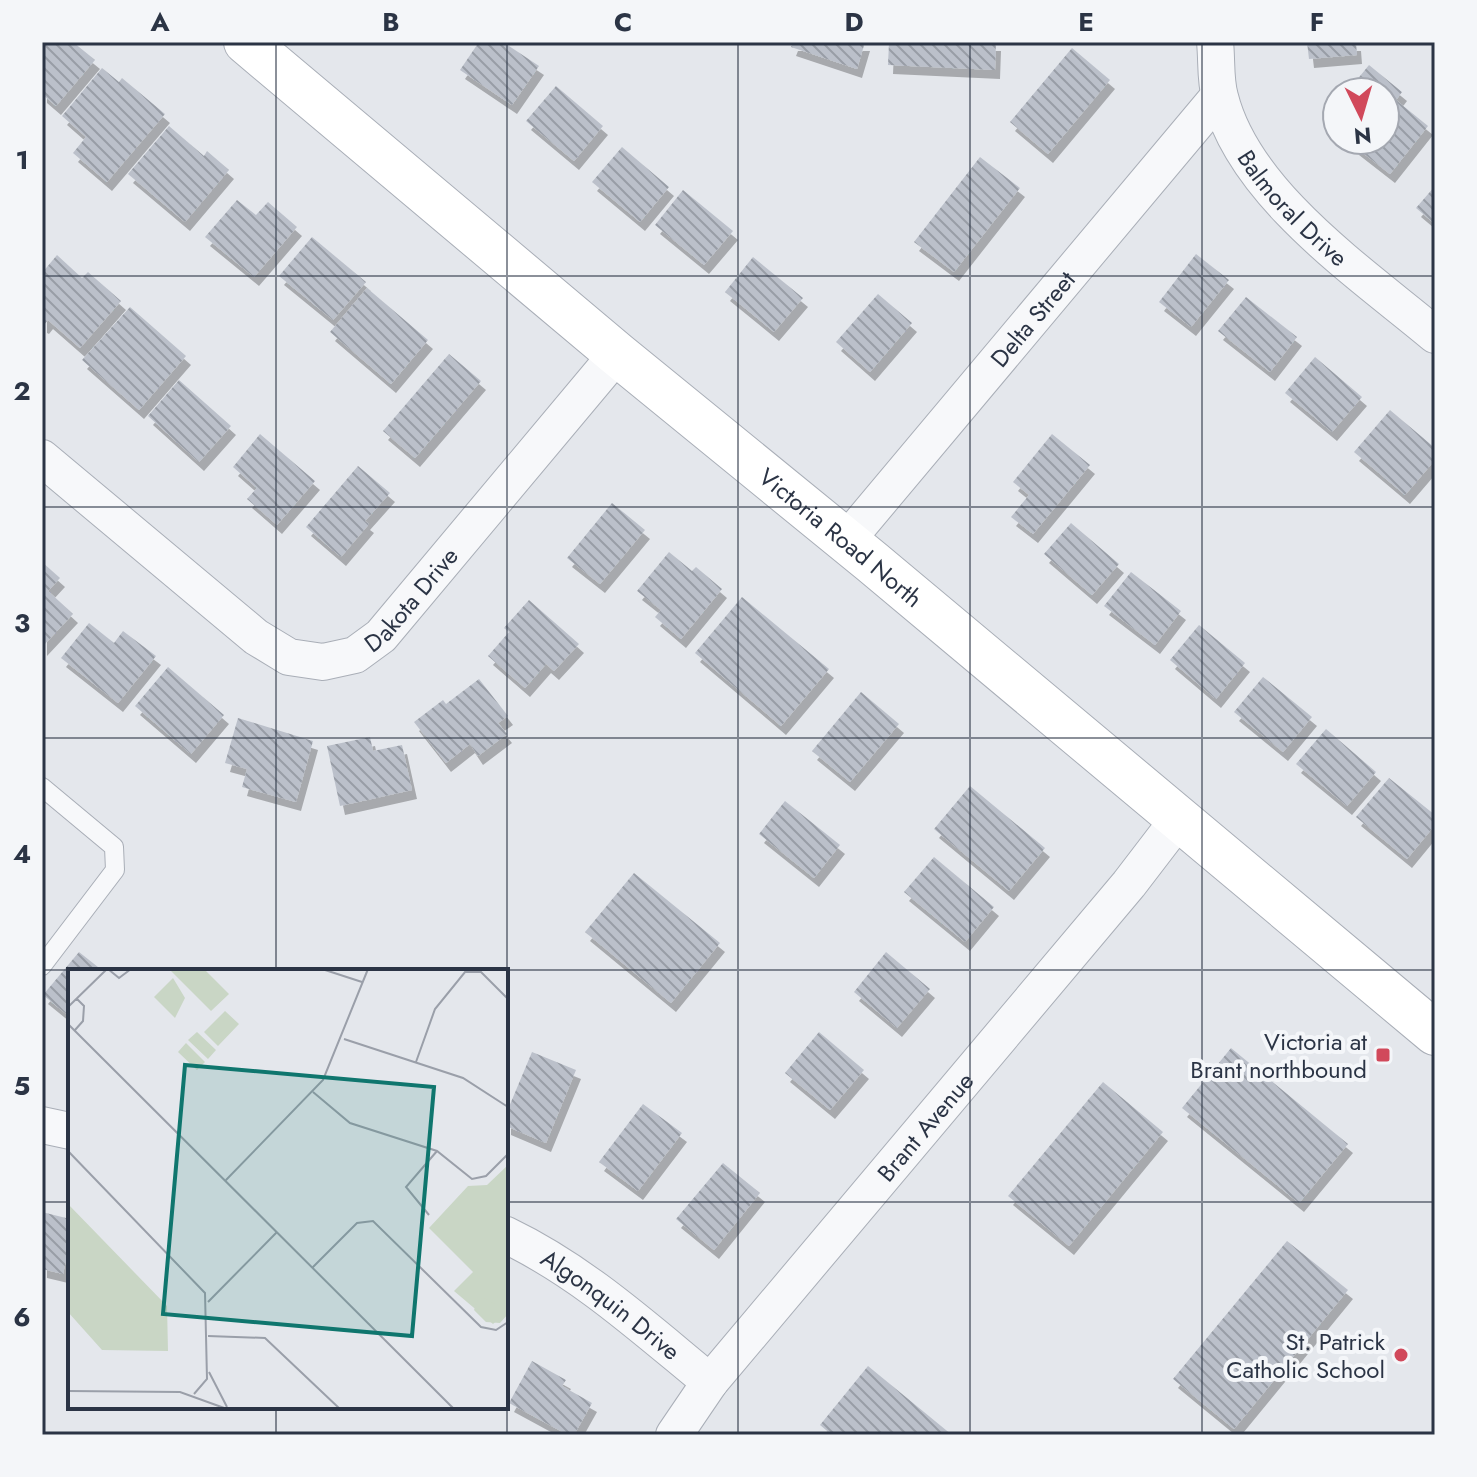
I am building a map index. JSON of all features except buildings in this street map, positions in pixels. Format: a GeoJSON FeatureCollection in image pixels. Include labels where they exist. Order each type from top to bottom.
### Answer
{"type":"FeatureCollection","features":[{"type":"Feature","properties":{"kind":"main road","name":"Victoria Road North"},"geometry":{"type":"LineString","coordinates":[[246,42],[1435,1033]]}},
{"type":"Feature","properties":{"kind":"street","name":"Balmoral Drive"},"geometry":{"type":"LineString","coordinates":[[1215,42],[1219,96],[1239,148],[1273,194],[1344,259],[1435,335]]}},
{"type":"Feature","properties":{"kind":"street","name":"Delta Street"},"geometry":{"type":"LineString","coordinates":[[846,541],[1219,96]]}},
{"type":"Feature","properties":{"kind":"street","name":"Dakota Drive"},"geometry":{"type":"LineString","coordinates":[[42,458],[256,637],[289,657],[323,662],[355,655],[381,636],[617,354]]}},
{"type":"Feature","properties":{"kind":"street","name":"Brant Avenue"},"geometry":{"type":"LineString","coordinates":[[674,1435],[710,1382],[1129,884],[1178,820]]}},
{"type":"Feature","properties":{"kind":"street"},"geometry":{"type":"LineString","coordinates":[[42,1125],[68,1131]]}},
{"type":"Feature","properties":{"kind":"street","name":"Algonquin Drive"},"geometry":{"type":"LineString","coordinates":[[508,1236],[545,1254],[600,1291],[710,1382]]}},
{"type":"Feature","properties":{"kind":"lane"},"geometry":{"type":"LineString","coordinates":[[42,787],[114,847],[115,870],[42,966]]}},
{"type":"Feature","properties":{"kind":"place","name":"Victoria at Brant northbound"},"geometry":{"type":"Point","coordinates":[1383,1055]}},
{"type":"Feature","properties":{"kind":"place","name":"St. Patrick Catholic School"},"geometry":{"type":"Point","coordinates":[1401,1355]}}]}
